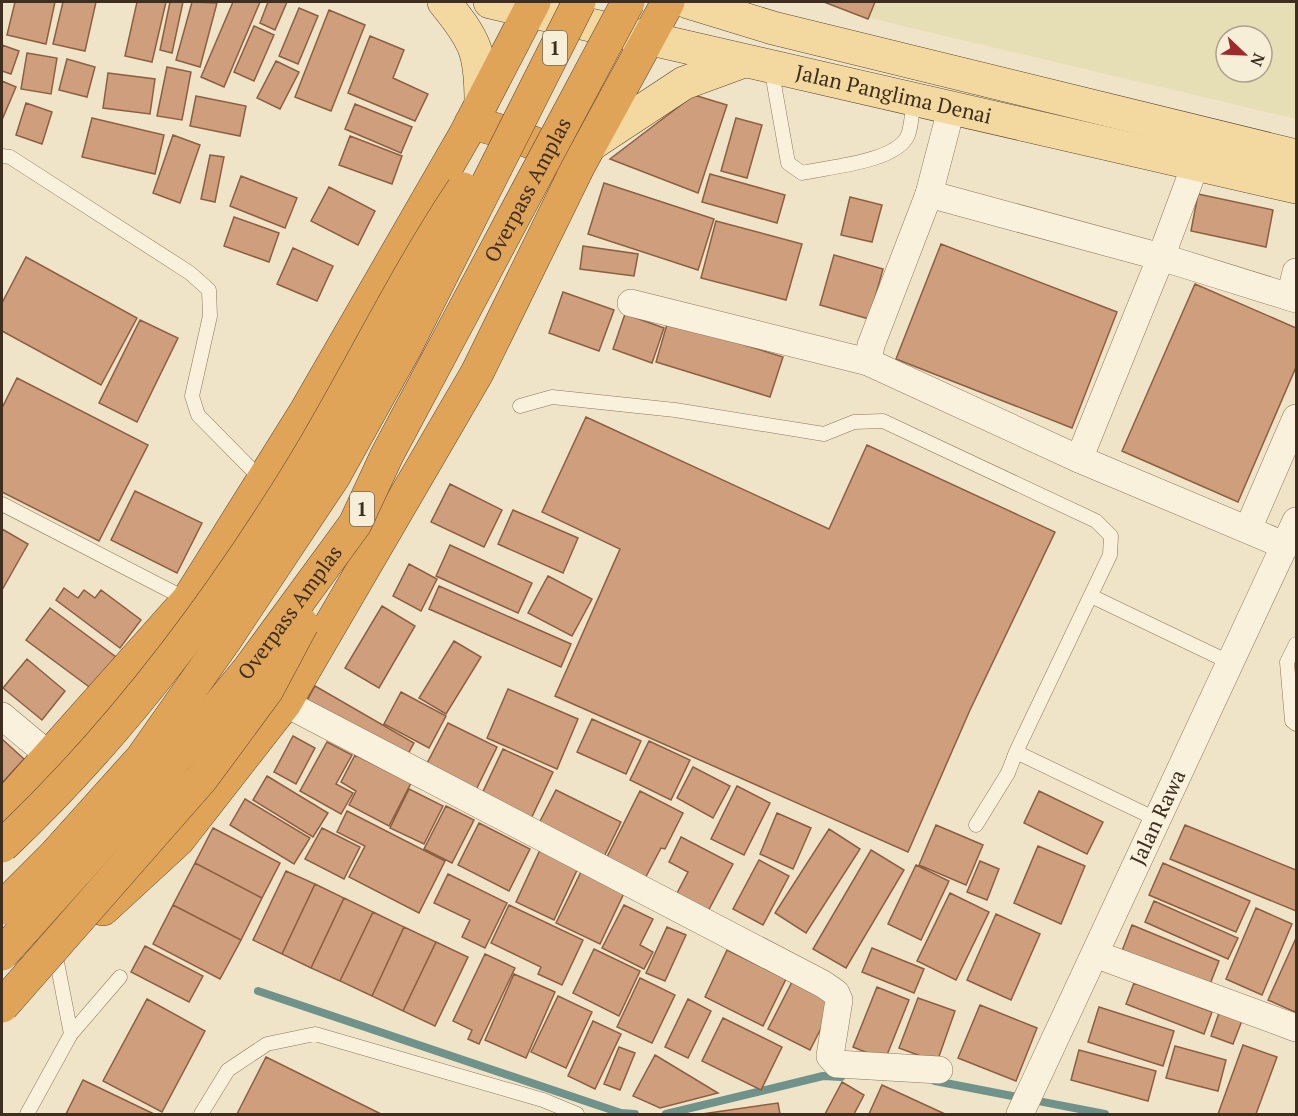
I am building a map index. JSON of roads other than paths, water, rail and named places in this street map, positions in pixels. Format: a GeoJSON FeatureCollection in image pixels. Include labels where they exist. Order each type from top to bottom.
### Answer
{"type":"FeatureCollection","features":[{"type":"Feature","properties":{"kind":"highway","name":"Overpass Amplas"},"geometry":{"type":"LineString","coordinates":[[2,908],[54,856],[142,758],[225,640],[334,476],[405,348],[579,2]]}},
{"type":"Feature","properties":{"kind":"highway","name":"Overpass Amplas"},"geometry":{"type":"LineString","coordinates":[[2,954],[158,781],[249,669],[355,524],[387,455],[628,2]]}},
{"type":"Feature","properties":{"kind":"highway"},"geometry":{"type":"LineString","coordinates":[[2,992],[55,952],[178,840],[285,703],[477,373],[585,155],[668,2]]}},
{"type":"Feature","properties":{"kind":"highway"},"geometry":{"type":"LineString","coordinates":[[2,809],[188,600],[306,411],[476,113],[532,6]]}},
{"type":"Feature","properties":{"kind":"highway"},"geometry":{"type":"LineString","coordinates":[[2,846],[38,812],[171,662],[304,463],[448,212],[531,95]]}},
{"type":"Feature","properties":{"kind":"highway"},"geometry":{"type":"LineString","coordinates":[[476,113],[500,130],[585,155]]}},
{"type":"Feature","properties":{"kind":"highway"},"geometry":{"type":"LineString","coordinates":[[2,1006],[202,778],[267,690],[355,524]]}},
{"type":"Feature","properties":{"kind":"main road"},"geometry":{"type":"LineString","coordinates":[[444,2],[460,20],[476,50],[481,66],[476,113]]}},
{"type":"Feature","properties":{"kind":"main road","name":"Jalan Panglima Denai"},"geometry":{"type":"LineString","coordinates":[[489,2],[532,6],[758,64],[952,106],[1296,187]]}},
{"type":"Feature","properties":{"kind":"main road","name":"Jalan Panglima Denai"},"geometry":{"type":"LineString","coordinates":[[688,2],[773,28],[1296,156]]}},
{"type":"Feature","properties":{"kind":"main road"},"geometry":{"type":"LineString","coordinates":[[751,2],[773,28]]}},
{"type":"Feature","properties":{"kind":"main road"},"geometry":{"type":"LineString","coordinates":[[585,155],[684,83],[758,64]]}},
{"type":"Feature","properties":{"kind":"street"},"geometry":{"type":"LineString","coordinates":[[868,362],[872,345],[929,194],[952,106]]}},
{"type":"Feature","properties":{"kind":"street"},"geometry":{"type":"LineString","coordinates":[[1079,459],[1161,257],[1196,163]]}},
{"type":"Feature","properties":{"kind":"street"},"geometry":{"type":"LineString","coordinates":[[929,194],[1161,257],[1294,289]]}},
{"type":"Feature","properties":{"kind":"street"},"geometry":{"type":"LineString","coordinates":[[631,303],[868,362],[1079,459],[1286,546]]}},
{"type":"Feature","properties":{"kind":"street"},"geometry":{"type":"LineString","coordinates":[[1248,529],[1296,418]]}},
{"type":"Feature","properties":{"kind":"street","name":"Jalan Rawa"},"geometry":{"type":"LineString","coordinates":[[1021,1112],[1296,521]]}},
{"type":"Feature","properties":{"kind":"street"},"geometry":{"type":"LineString","coordinates":[[285,703],[823,984],[836,993],[839,1000],[830,1056],[837,1064],[939,1070]]}},
{"type":"Feature","properties":{"kind":"street"},"geometry":{"type":"LineString","coordinates":[[2,716],[50,756]]}},
{"type":"Feature","properties":{"kind":"street"},"geometry":{"type":"LineString","coordinates":[[1095,954],[1296,1028]]}},
{"type":"Feature","properties":{"kind":"lane"},"geometry":{"type":"LineString","coordinates":[[758,64],[788,163],[802,173],[882,156],[899,148],[908,135],[914,98]]}},
{"type":"Feature","properties":{"kind":"lane"},"geometry":{"type":"LineString","coordinates":[[2,156],[10,157],[190,273],[208,290],[210,316],[192,396],[198,415],[263,481]]}},
{"type":"Feature","properties":{"kind":"lane"},"geometry":{"type":"LineString","coordinates":[[520,406],[552,397],[675,410],[824,434],[854,422],[883,421],[1096,521],[1111,536],[1110,555],[1008,773],[976,825]]}},
{"type":"Feature","properties":{"kind":"lane"},"geometry":{"type":"LineString","coordinates":[[2,504],[188,600]]}},
{"type":"Feature","properties":{"kind":"lane"},"geometry":{"type":"LineString","coordinates":[[1091,596],[1231,663]]}},
{"type":"Feature","properties":{"kind":"lane"},"geometry":{"type":"LineString","coordinates":[[1296,644],[1287,662],[1292,721],[1296,724]]}},
{"type":"Feature","properties":{"kind":"lane"},"geometry":{"type":"LineString","coordinates":[[1016,752],[1158,820]]}},
{"type":"Feature","properties":{"kind":"lane"},"geometry":{"type":"LineString","coordinates":[[55,952],[71,1034]]}},
{"type":"Feature","properties":{"kind":"lane"},"geometry":{"type":"LineString","coordinates":[[27,1114],[71,1034],[120,977]]}},
{"type":"Feature","properties":{"kind":"lane"},"geometry":{"type":"LineString","coordinates":[[201,1114],[228,1071],[267,1044],[315,1034],[543,1100],[577,1114]]}},
{"type":"Feature","properties":{"kind":"waterway"},"geometry":{"type":"LineString","coordinates":[[258,991],[621,1113],[635,1114]]}},
{"type":"Feature","properties":{"kind":"waterway"},"geometry":{"type":"LineString","coordinates":[[666,1114],[823,1076],[841,1077]]}},
{"type":"Feature","properties":{"kind":"waterway"},"geometry":{"type":"LineString","coordinates":[[935,1081],[1105,1114]]}}]}
